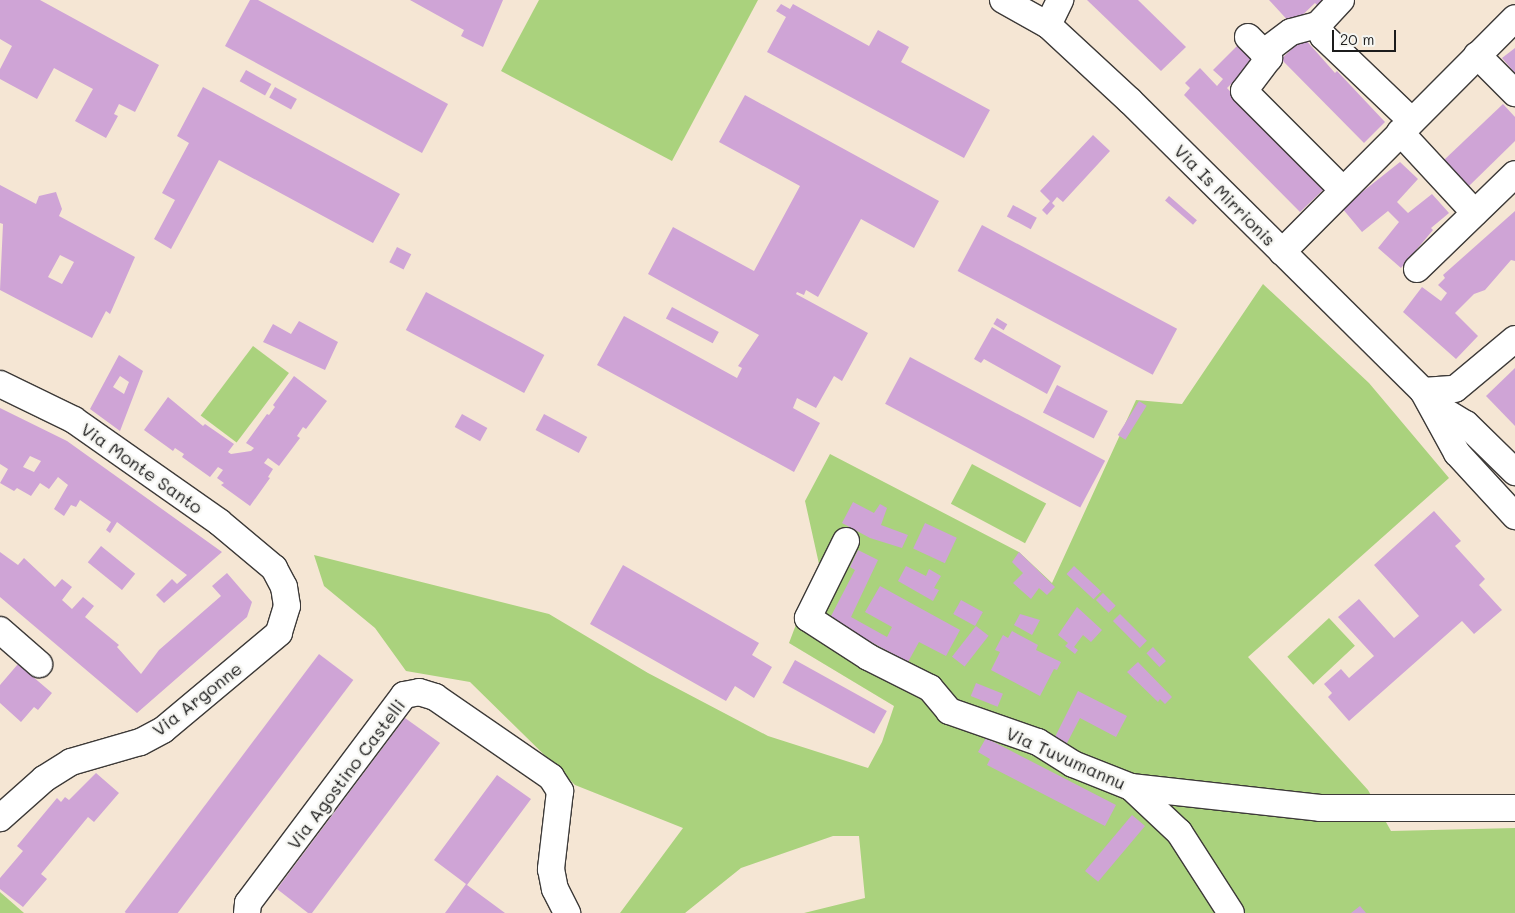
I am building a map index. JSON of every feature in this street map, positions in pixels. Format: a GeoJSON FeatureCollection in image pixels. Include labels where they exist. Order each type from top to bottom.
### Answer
{"type":"FeatureCollection","features":[{"type":"Feature","properties":{"kind":"street","name":"Via Is Mirrionis"},"geometry":{"type":"LineString","coordinates":[[1003,0],[1048,24],[1135,105],[1428,398],[1466,424],[1515,472]]}},
{"type":"Feature","properties":{"kind":"street"},"geometry":{"type":"LineString","coordinates":[[1048,24],[1060,0]]}},
{"type":"Feature","properties":{"kind":"street"},"geometry":{"type":"LineString","coordinates":[[1341,0],[1318,25],[1291,32],[1256,45],[1269,58],[1244,91],[1343,190]]}},
{"type":"Feature","properties":{"kind":"street"},"geometry":{"type":"LineString","coordinates":[[1282,252],[1515,18]]}},
{"type":"Feature","properties":{"kind":"street"},"geometry":{"type":"LineString","coordinates":[[1318,25],[1323,36],[1406,126],[1475,213]]}},
{"type":"Feature","properties":{"kind":"street"},"geometry":{"type":"LineString","coordinates":[[1477,55],[1515,92]]}},
{"type":"Feature","properties":{"kind":"street"},"geometry":{"type":"LineString","coordinates":[[1418,269],[1515,174]]}},
{"type":"Feature","properties":{"kind":"street"},"geometry":{"type":"LineString","coordinates":[[1428,398],[1454,389],[1515,339]]}},
{"type":"Feature","properties":{"kind":"street","name":"Via Monte Santo"},"geometry":{"type":"LineString","coordinates":[[0,384],[74,420],[219,522],[274,568]]}},
{"type":"Feature","properties":{"kind":"street","name":"Via Is Mirrionis"},"geometry":{"type":"LineString","coordinates":[[1428,398],[1457,453],[1515,516]]}},
{"type":"Feature","properties":{"kind":"street","name":"Via Tuvumannu"},"geometry":{"type":"LineString","coordinates":[[846,540],[808,618],[868,657],[930,688],[949,711],[1038,742],[1073,764],[1131,787],[1178,832],[1231,913]]}},
{"type":"Feature","properties":{"kind":"street","name":"Via Argonne"},"geometry":{"type":"LineString","coordinates":[[0,818],[44,780],[71,762],[140,742],[163,730],[279,633],[287,606],[284,588],[274,568]]}},
{"type":"Feature","properties":{"kind":"street"},"geometry":{"type":"LineString","coordinates":[[0,630],[39,664]]}},
{"type":"Feature","properties":{"kind":"street","name":"Via Agostino Castelli"},"geometry":{"type":"LineString","coordinates":[[247,913],[248,903],[404,695],[419,692],[435,697],[550,777],[560,791],[550,870],[555,889],[567,913]]}},
{"type":"Feature","properties":{"kind":"street"},"geometry":{"type":"LineString","coordinates":[[1131,787],[1320,808],[1515,808]]}},
{"type":"Feature","properties":{"kind":"green space"},"geometry":{"type":"Polygon","coordinates":[[[539,0],[758,0],[672,161],[501,71],[539,0]]]}},
{"type":"Feature","properties":{"kind":"green space"},"geometry":{"type":"Polygon","coordinates":[[[1263,284],[1369,383],[1449,478],[1248,657],[1368,790],[1391,831],[1515,828],[1515,913],[804,913],[865,898],[859,836],[833,836],[741,868],[685,913],[620,913],[683,828],[575,785],[470,682],[406,671],[375,628],[324,586],[314,555],[549,614],[648,673],[768,736],[868,768],[882,742],[894,706],[789,643],[819,564],[805,501],[830,454],[1019,552],[1052,583],[1136,400],[1182,404],[1263,284]]]}},
{"type":"Feature","properties":{"kind":"green space"},"geometry":{"type":"Polygon","coordinates":[[[253,346],[289,373],[237,443],[201,415],[253,346]]]}},
{"type":"Feature","properties":{"kind":"green space"},"geometry":{"type":"Polygon","coordinates":[[[972,464],[1046,503],[1025,543],[951,504],[972,464]]]}},
{"type":"Feature","properties":{"kind":"green space"},"geometry":{"type":"Polygon","coordinates":[[[1329,618],[1355,646],[1313,685],[1287,657],[1329,618]]]}},
{"type":"Feature","properties":{"kind":"green space"},"geometry":{"type":"Polygon","coordinates":[[[0,892],[24,913],[0,913],[0,892]]]}},
{"type":"Feature","properties":{"kind":"building"},"geometry":{"type":"Polygon","coordinates":[[[0,0],[40,0],[159,65],[135,112],[119,104],[114,114],[118,116],[106,138],[75,121],[93,89],[54,68],[37,99],[0,79],[0,69],[12,46],[0,39],[0,0]]]}},
{"type":"Feature","properties":{"kind":"building"},"geometry":{"type":"Polygon","coordinates":[[[250,0],[258,0],[448,104],[422,153],[225,46],[250,0]]]}},
{"type":"Feature","properties":{"kind":"building"},"geometry":{"type":"Polygon","coordinates":[[[410,0],[503,0],[483,47],[461,36],[464,30],[410,0]]]}},
{"type":"Feature","properties":{"kind":"building"},"geometry":{"type":"Polygon","coordinates":[[[1087,0],[1138,0],[1186,47],[1161,71],[1087,0]]]}},
{"type":"Feature","properties":{"kind":"building"},"geometry":{"type":"Polygon","coordinates":[[[1269,0],[1324,0],[1318,6],[1315,3],[1292,25],[1269,0]]]}},
{"type":"Feature","properties":{"kind":"building"},"geometry":{"type":"Polygon","coordinates":[[[781,4],[790,9],[793,4],[869,46],[878,30],[909,47],[901,62],[990,110],[964,158],[767,52],[786,17],[776,11],[781,4]]]}},
{"type":"Feature","properties":{"kind":"building"},"geometry":{"type":"Polygon","coordinates":[[[1304,38],[1335,73],[1337,71],[1385,122],[1364,143],[1281,59],[1304,38]]]}},
{"type":"Feature","properties":{"kind":"building"},"geometry":{"type":"Polygon","coordinates":[[[1239,44],[1258,63],[1240,81],[1237,78],[1227,88],[1323,190],[1300,212],[1184,95],[1190,88],[1185,83],[1200,68],[1217,86],[1223,79],[1213,70],[1239,44]]]}},
{"type":"Feature","properties":{"kind":"building"},"geometry":{"type":"Polygon","coordinates":[[[1515,48],[1515,73],[1502,58],[1515,48]]]}},
{"type":"Feature","properties":{"kind":"building"},"geometry":{"type":"Polygon","coordinates":[[[246,70],[271,84],[265,95],[240,81],[246,70]]]}},
{"type":"Feature","properties":{"kind":"building"},"geometry":{"type":"Polygon","coordinates":[[[203,87],[400,194],[373,243],[219,160],[171,249],[154,239],[175,200],[162,193],[189,143],[177,136],[203,87]]]}},
{"type":"Feature","properties":{"kind":"building"},"geometry":{"type":"Polygon","coordinates":[[[275,87],[297,99],[291,110],[269,97],[275,87]]]}},
{"type":"Feature","properties":{"kind":"building"},"geometry":{"type":"Polygon","coordinates":[[[745,95],[939,201],[914,248],[861,219],[818,297],[806,290],[804,295],[797,292],[796,294],[868,333],[842,381],[834,376],[816,408],[797,398],[793,408],[820,423],[794,472],[597,365],[624,316],[737,378],[742,368],[738,366],[759,335],[648,274],[673,227],[754,271],[800,186],[719,142],[745,95]]]}},
{"type":"Feature","properties":{"kind":"building"},"geometry":{"type":"Polygon","coordinates":[[[1503,104],[1515,117],[1515,141],[1469,186],[1444,160],[1503,104]]]}},
{"type":"Feature","properties":{"kind":"building"},"geometry":{"type":"Polygon","coordinates":[[[1093,135],[1110,151],[1063,202],[1057,197],[1052,203],[1055,206],[1047,215],[1042,210],[1050,201],[1040,191],[1093,135]]]}},
{"type":"Feature","properties":{"kind":"building"},"geometry":{"type":"Polygon","coordinates":[[[1400,162],[1418,179],[1397,202],[1408,213],[1432,194],[1449,213],[1431,228],[1433,230],[1401,268],[1378,248],[1399,222],[1388,211],[1362,232],[1342,208],[1400,162]]]}},
{"type":"Feature","properties":{"kind":"building"},"geometry":{"type":"Polygon","coordinates":[[[0,185],[36,204],[39,196],[56,192],[62,209],[59,216],[135,257],[110,314],[106,311],[92,338],[0,290],[3,224],[0,223],[0,185]],[[60,255],[48,277],[62,284],[74,262],[60,255]]]}},
{"type":"Feature","properties":{"kind":"building"},"geometry":{"type":"Polygon","coordinates":[[[1169,196],[1197,220],[1193,225],[1165,201],[1169,196]]]}},
{"type":"Feature","properties":{"kind":"building"},"geometry":{"type":"Polygon","coordinates":[[[1013,205],[1037,218],[1031,229],[1007,216],[1013,205]]]}},
{"type":"Feature","properties":{"kind":"building"},"geometry":{"type":"Polygon","coordinates":[[[1515,211],[1515,261],[1511,260],[1485,290],[1474,294],[1455,313],[1478,336],[1456,359],[1403,312],[1422,287],[1441,301],[1447,293],[1438,285],[1445,278],[1443,275],[1515,211]]]}},
{"type":"Feature","properties":{"kind":"building"},"geometry":{"type":"Polygon","coordinates":[[[982,225],[1177,329],[1153,375],[958,271],[982,225]]]}},
{"type":"Feature","properties":{"kind":"building"},"geometry":{"type":"Polygon","coordinates":[[[397,247],[411,254],[404,269],[389,262],[397,247]]]}},
{"type":"Feature","properties":{"kind":"building"},"geometry":{"type":"Polygon","coordinates":[[[426,292],[544,355],[524,393],[406,330],[426,292]]]}},
{"type":"Feature","properties":{"kind":"building"},"geometry":{"type":"Polygon","coordinates":[[[672,307],[719,332],[713,343],[666,318],[672,307]]]}},
{"type":"Feature","properties":{"kind":"building"},"geometry":{"type":"Polygon","coordinates":[[[997,318],[1007,324],[1004,330],[993,324],[997,318]]]}},
{"type":"Feature","properties":{"kind":"building"},"geometry":{"type":"Polygon","coordinates":[[[299,321],[338,342],[325,370],[263,342],[273,324],[291,334],[299,321]]]}},
{"type":"Feature","properties":{"kind":"building"},"geometry":{"type":"Polygon","coordinates":[[[992,327],[1061,366],[1047,394],[984,359],[981,363],[974,359],[992,327]]]}},
{"type":"Feature","properties":{"kind":"building"},"geometry":{"type":"Polygon","coordinates":[[[119,355],[143,371],[120,431],[90,409],[119,355]],[[120,376],[113,387],[124,394],[129,382],[120,376]]]}},
{"type":"Feature","properties":{"kind":"building"},"geometry":{"type":"Polygon","coordinates":[[[910,357],[1105,461],[1080,508],[885,404],[910,357]]]}},
{"type":"Feature","properties":{"kind":"building"},"geometry":{"type":"Polygon","coordinates":[[[1515,368],[1515,426],[1486,396],[1515,368]]]}},
{"type":"Feature","properties":{"kind":"building"},"geometry":{"type":"Polygon","coordinates":[[[294,376],[327,401],[306,429],[303,427],[297,436],[300,438],[279,466],[268,458],[264,463],[273,469],[268,477],[270,478],[250,506],[221,485],[224,483],[217,478],[223,470],[218,467],[210,477],[182,457],[184,454],[175,448],[173,451],[144,430],[168,397],[203,426],[205,424],[234,444],[228,452],[231,454],[251,451],[254,448],[246,443],[267,414],[269,415],[275,407],[273,405],[294,376]]]}},
{"type":"Feature","properties":{"kind":"building"},"geometry":{"type":"Polygon","coordinates":[[[1057,385],[1108,411],[1094,438],[1043,413],[1057,385]]]}},
{"type":"Feature","properties":{"kind":"building"},"geometry":{"type":"Polygon","coordinates":[[[1139,401],[1147,406],[1125,440],[1118,435],[1139,401]]]}},
{"type":"Feature","properties":{"kind":"building"},"geometry":{"type":"Polygon","coordinates":[[[0,408],[67,441],[222,552],[164,603],[156,595],[172,579],[177,584],[187,575],[117,522],[110,533],[106,530],[111,522],[80,500],[76,507],[71,505],[64,516],[54,509],[68,485],[58,477],[49,489],[40,483],[31,496],[17,488],[14,491],[0,483],[8,469],[0,464],[0,408]],[[30,456],[23,467],[34,472],[41,461],[30,456]]]}},
{"type":"Feature","properties":{"kind":"building"},"geometry":{"type":"Polygon","coordinates":[[[462,414],[487,428],[480,441],[455,427],[462,414]]]}},
{"type":"Feature","properties":{"kind":"building"},"geometry":{"type":"Polygon","coordinates":[[[544,414],[587,437],[579,453],[536,430],[544,414]]]}},
{"type":"Feature","properties":{"kind":"building"},"geometry":{"type":"Polygon","coordinates":[[[853,502],[874,513],[880,504],[887,508],[881,525],[908,535],[902,548],[870,538],[842,523],[853,502]]]}},
{"type":"Feature","properties":{"kind":"building"},"geometry":{"type":"Polygon","coordinates":[[[1434,511],[1461,541],[1455,546],[1485,579],[1479,585],[1502,610],[1474,634],[1462,621],[1349,721],[1328,697],[1332,693],[1324,684],[1341,669],[1349,678],[1374,656],[1338,617],[1359,599],[1394,638],[1419,616],[1374,565],[1434,511]]]}},
{"type":"Feature","properties":{"kind":"building"},"geometry":{"type":"Polygon","coordinates":[[[925,523],[957,538],[945,563],[913,548],[925,523]]]}},
{"type":"Feature","properties":{"kind":"building"},"geometry":{"type":"Polygon","coordinates":[[[101,546],[135,574],[122,590],[88,562],[101,546]]]}},
{"type":"Feature","properties":{"kind":"building"},"geometry":{"type":"Polygon","coordinates":[[[858,550],[878,560],[851,617],[887,637],[892,627],[865,612],[880,586],[960,630],[946,656],[919,642],[908,662],[869,641],[864,650],[830,618],[855,570],[850,567],[858,550]]]}},
{"type":"Feature","properties":{"kind":"building"},"geometry":{"type":"Polygon","coordinates":[[[0,552],[18,565],[24,558],[55,587],[62,579],[72,587],[62,600],[72,609],[83,597],[94,606],[85,617],[119,645],[117,647],[141,674],[159,650],[221,596],[212,586],[227,573],[252,602],[247,617],[137,713],[0,597],[0,552]]]}},
{"type":"Feature","properties":{"kind":"building"},"geometry":{"type":"Polygon","coordinates":[[[1019,552],[1055,587],[1047,595],[1039,588],[1031,599],[1013,583],[1023,573],[1012,562],[1019,552]]]}},
{"type":"Feature","properties":{"kind":"building"},"geometry":{"type":"Polygon","coordinates":[[[623,565],[759,643],[752,655],[772,667],[754,698],[735,686],[726,701],[590,624],[623,565]]]}},
{"type":"Feature","properties":{"kind":"building"},"geometry":{"type":"Polygon","coordinates":[[[906,566],[926,576],[929,569],[941,576],[934,588],[939,590],[933,601],[898,581],[906,566]]]}},
{"type":"Feature","properties":{"kind":"building"},"geometry":{"type":"Polygon","coordinates":[[[1074,566],[1101,591],[1094,599],[1066,574],[1074,566]]]}},
{"type":"Feature","properties":{"kind":"building"},"geometry":{"type":"Polygon","coordinates":[[[1103,593],[1116,606],[1109,613],[1096,600],[1103,593]]]}},
{"type":"Feature","properties":{"kind":"building"},"geometry":{"type":"Polygon","coordinates":[[[961,600],[983,612],[975,626],[953,614],[961,600]]]}},
{"type":"Feature","properties":{"kind":"building"},"geometry":{"type":"Polygon","coordinates":[[[1077,607],[1102,630],[1091,642],[1083,635],[1074,647],[1078,650],[1075,654],[1065,646],[1068,643],[1058,635],[1077,607]]]}},
{"type":"Feature","properties":{"kind":"building"},"geometry":{"type":"Polygon","coordinates":[[[1020,614],[1040,620],[1032,635],[1014,625],[1020,614]]]}},
{"type":"Feature","properties":{"kind":"building"},"geometry":{"type":"Polygon","coordinates":[[[1120,614],[1147,641],[1140,648],[1113,621],[1120,614]]]}},
{"type":"Feature","properties":{"kind":"building"},"geometry":{"type":"Polygon","coordinates":[[[976,626],[989,636],[965,667],[952,657],[976,626]]]}},
{"type":"Feature","properties":{"kind":"building"},"geometry":{"type":"Polygon","coordinates":[[[1012,631],[1038,645],[1036,650],[1061,662],[1057,670],[1054,669],[1040,696],[991,670],[1000,652],[995,650],[1003,635],[1008,638],[1012,631]]]}},
{"type":"Feature","properties":{"kind":"building"},"geometry":{"type":"Polygon","coordinates":[[[1153,647],[1166,661],[1159,667],[1146,653],[1153,647]]]}},
{"type":"Feature","properties":{"kind":"building"},"geometry":{"type":"Polygon","coordinates":[[[319,654],[353,680],[178,913],[125,912],[319,654]]]}},
{"type":"Feature","properties":{"kind":"building"},"geometry":{"type":"Polygon","coordinates":[[[795,660],[887,711],[874,734],[782,683],[795,660]]]}},
{"type":"Feature","properties":{"kind":"building"},"geometry":{"type":"Polygon","coordinates":[[[1138,662],[1172,697],[1165,704],[1160,699],[1158,702],[1127,672],[1138,662]]]}},
{"type":"Feature","properties":{"kind":"building"},"geometry":{"type":"Polygon","coordinates":[[[18,664],[52,693],[38,710],[34,707],[21,722],[0,703],[0,685],[18,664]]]}},
{"type":"Feature","properties":{"kind":"building"},"geometry":{"type":"Polygon","coordinates":[[[976,683],[1003,694],[998,707],[971,696],[976,683]]]}},
{"type":"Feature","properties":{"kind":"building"},"geometry":{"type":"Polygon","coordinates":[[[1078,691],[1127,716],[1116,737],[1080,718],[1066,745],[1054,739],[1078,691]]]}},
{"type":"Feature","properties":{"kind":"building"},"geometry":{"type":"Polygon","coordinates":[[[405,718],[440,743],[312,913],[308,913],[277,889],[405,718]]]}},
{"type":"Feature","properties":{"kind":"building"},"geometry":{"type":"Polygon","coordinates":[[[986,738],[1116,805],[1105,826],[987,765],[990,759],[978,752],[986,738]]]}},
{"type":"Feature","properties":{"kind":"building"},"geometry":{"type":"Polygon","coordinates":[[[96,773],[119,793],[94,822],[88,817],[41,874],[47,879],[23,907],[0,889],[0,878],[23,851],[17,846],[57,798],[61,802],[65,797],[69,800],[96,773]]]}},
{"type":"Feature","properties":{"kind":"building"},"geometry":{"type":"Polygon","coordinates":[[[497,775],[531,799],[467,885],[505,913],[445,913],[466,884],[434,860],[497,775]]]}},
{"type":"Feature","properties":{"kind":"building"},"geometry":{"type":"Polygon","coordinates":[[[1132,815],[1145,826],[1098,882],[1085,871],[1132,815]]]}},
{"type":"Feature","properties":{"kind":"building"},"geometry":{"type":"Polygon","coordinates":[[[1360,906],[1366,913],[1351,913],[1360,906]]]}}]}
